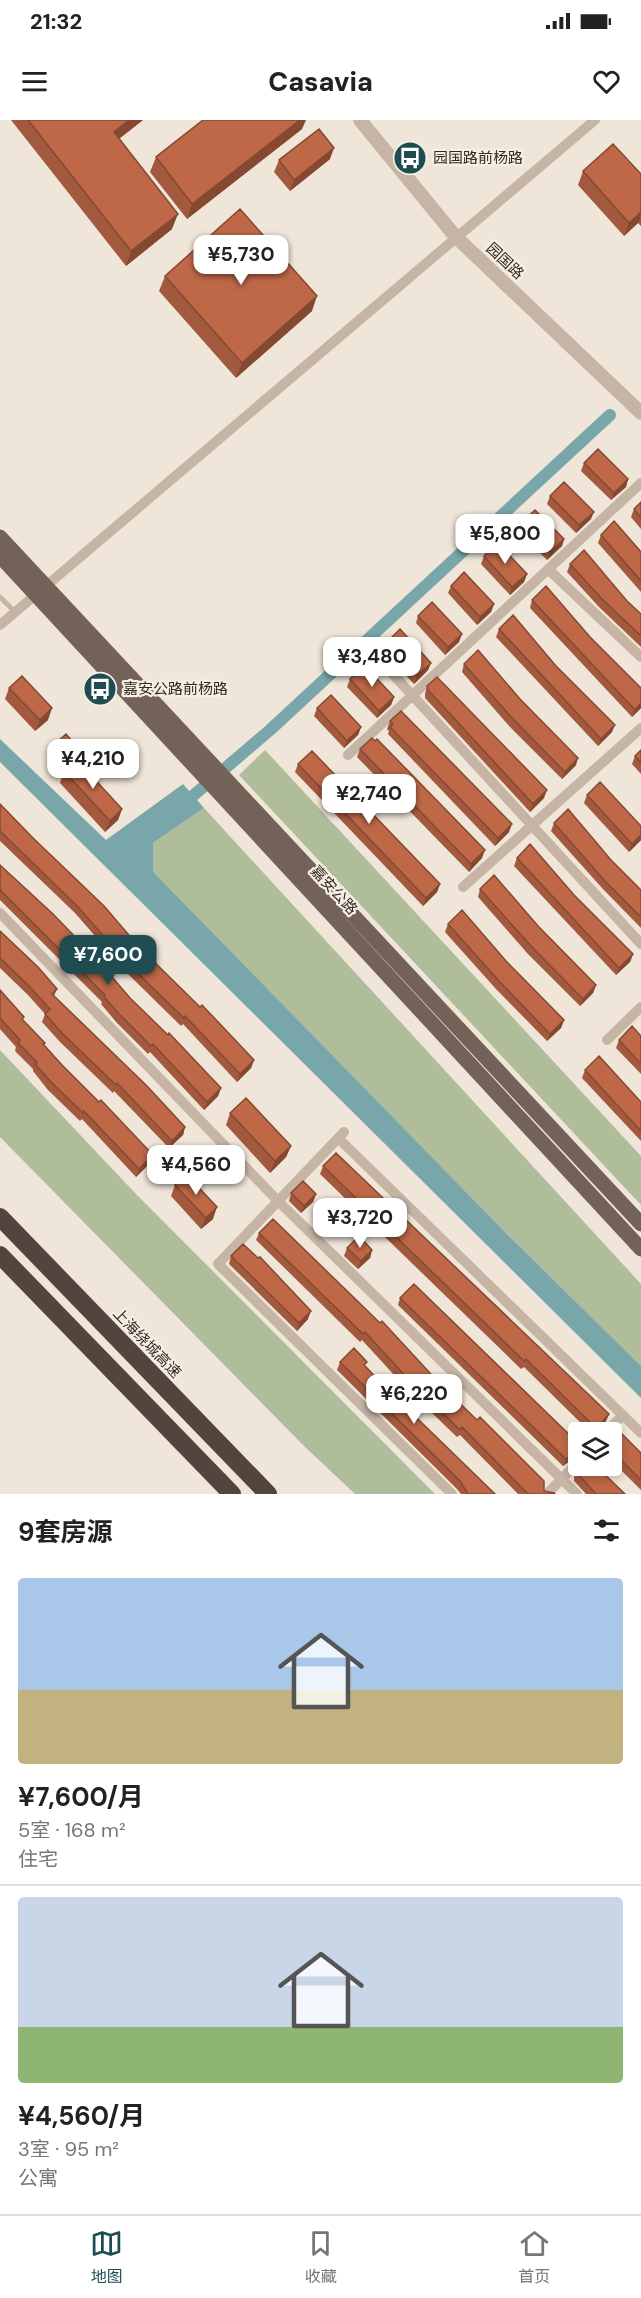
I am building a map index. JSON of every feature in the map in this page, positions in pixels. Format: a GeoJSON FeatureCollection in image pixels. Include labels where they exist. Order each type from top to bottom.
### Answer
{"type":"FeatureCollection","features":[{"type":"Feature","properties":{"kind":"highway","name":"上海绕城高速"},"geometry":{"type":"LineString","coordinates":[[0,1217],[268,1494]]}},
{"type":"Feature","properties":{"kind":"highway"},"geometry":{"type":"LineString","coordinates":[[0,1255],[232,1494]]}},
{"type":"Feature","properties":{"kind":"main road","name":"嘉安公路"},"geometry":{"type":"LineString","coordinates":[[0,537],[40,590],[203,765],[641,1249]]}},
{"type":"Feature","properties":{"kind":"main road","name":"嘉安公路"},"geometry":{"type":"LineString","coordinates":[[0,556],[40,590]]}},
{"type":"Feature","properties":{"kind":"main road","name":"嘉安公路"},"geometry":{"type":"LineString","coordinates":[[228,793],[641,1224]]}},
{"type":"Feature","properties":{"kind":"street","name":"园国路"},"geometry":{"type":"LineString","coordinates":[[360,120],[455,237],[641,413]]}},
{"type":"Feature","properties":{"kind":"street"},"geometry":{"type":"LineString","coordinates":[[0,625],[595,120]]}},
{"type":"Feature","properties":{"kind":"street"},"geometry":{"type":"LineString","coordinates":[[348,755],[641,483]]}},
{"type":"Feature","properties":{"kind":"street"},"geometry":{"type":"LineString","coordinates":[[548,569],[641,657]]}},
{"type":"Feature","properties":{"kind":"street"},"geometry":{"type":"LineString","coordinates":[[378,658],[641,944]]}},
{"type":"Feature","properties":{"kind":"street"},"geometry":{"type":"LineString","coordinates":[[463,887],[641,728]]}},
{"type":"Feature","properties":{"kind":"street"},"geometry":{"type":"LineString","coordinates":[[0,913],[277,1200],[577,1494]]}},
{"type":"Feature","properties":{"kind":"street"},"geometry":{"type":"LineString","coordinates":[[607,1040],[641,1007]]}},
{"type":"Feature","properties":{"kind":"street"},"geometry":{"type":"LineString","coordinates":[[452,1494],[218,1264],[341,1135],[641,1433]]}},
{"type":"Feature","properties":{"kind":"street"},"geometry":{"type":"LineString","coordinates":[[616,1422],[623,1415]]}},
{"type":"Feature","properties":{"kind":"street"},"geometry":{"type":"LineString","coordinates":[[547,1494],[568,1473]]}},
{"type":"Feature","properties":{"kind":"lane"},"geometry":{"type":"LineString","coordinates":[[0,597],[15,612]]}},
{"type":"Feature","properties":{"kind":"green space"},"geometry":{"type":"Polygon","coordinates":[[[265,750],[641,1156],[641,1205],[239,775],[265,750]]]}},
{"type":"Feature","properties":{"kind":"green space"},"geometry":{"type":"Polygon","coordinates":[[[204,808],[641,1284],[641,1366],[506,1233],[152,872],[153,843],[204,808]]]}},
{"type":"Feature","properties":{"kind":"green space"},"geometry":{"type":"Polygon","coordinates":[[[0,1050],[136,1194],[435,1494],[355,1494],[303,1445],[0,1137],[0,1050]]]}},
{"type":"Feature","properties":{"kind":"water"},"geometry":{"type":"Polygon","coordinates":[[[0,739],[106,840],[183,784],[204,808],[153,843],[153,872],[506,1233],[641,1366],[641,1398],[0,762],[0,739]]]}},
{"type":"Feature","properties":{"kind":"building"},"geometry":{"type":"Polygon","coordinates":[[[28,120],[129,120],[114,132],[178,214],[131,251],[28,120]]]}},
{"type":"Feature","properties":{"kind":"building"},"geometry":{"type":"Polygon","coordinates":[[[203,120],[300,120],[192,204],[156,157],[203,120]]]}},
{"type":"Feature","properties":{"kind":"building"},"geometry":{"type":"Polygon","coordinates":[[[319,129],[334,148],[294,180],[279,160],[319,129]]]}},
{"type":"Feature","properties":{"kind":"building"},"geometry":{"type":"Polygon","coordinates":[[[613,144],[641,174],[641,212],[629,223],[583,171],[613,144]]]}},
{"type":"Feature","properties":{"kind":"building"},"geometry":{"type":"Polygon","coordinates":[[[240,209],[317,296],[242,363],[165,276],[240,209]]]}},
{"type":"Feature","properties":{"kind":"building"},"geometry":{"type":"Polygon","coordinates":[[[598,449],[628,479],[614,493],[584,463],[598,449]]]}},
{"type":"Feature","properties":{"kind":"building"},"geometry":{"type":"Polygon","coordinates":[[[564,482],[594,512],[579,525],[550,496],[564,482]]]}},
{"type":"Feature","properties":{"kind":"building"},"geometry":{"type":"Polygon","coordinates":[[[641,502],[641,518],[634,509],[641,502]]]}},
{"type":"Feature","properties":{"kind":"building"},"geometry":{"type":"Polygon","coordinates":[[[535,510],[564,539],[550,552],[521,523],[535,510]]]}},
{"type":"Feature","properties":{"kind":"building"},"geometry":{"type":"Polygon","coordinates":[[[614,521],[641,552],[641,581],[601,535],[614,521]]]}},
{"type":"Feature","properties":{"kind":"building"},"geometry":{"type":"Polygon","coordinates":[[[497,542],[527,574],[512,587],[484,556],[497,542]]]}},
{"type":"Feature","properties":{"kind":"building"},"geometry":{"type":"Polygon","coordinates":[[[584,550],[627,601],[641,614],[641,636],[570,564],[584,550]]]}},
{"type":"Feature","properties":{"kind":"building"},"geometry":{"type":"Polygon","coordinates":[[[464,572],[494,604],[480,617],[451,586],[464,572]]]}},
{"type":"Feature","properties":{"kind":"building"},"geometry":{"type":"Polygon","coordinates":[[[546,586],[590,637],[641,688],[641,703],[635,710],[532,600],[546,586]]]}},
{"type":"Feature","properties":{"kind":"building"},"geometry":{"type":"Polygon","coordinates":[[[432,602],[462,634],[448,647],[418,616],[432,602]]]}},
{"type":"Feature","properties":{"kind":"building"},"geometry":{"type":"Polygon","coordinates":[[[513,615],[556,666],[615,725],[601,739],[499,629],[513,615]]]}},
{"type":"Feature","properties":{"kind":"building"},"geometry":{"type":"Polygon","coordinates":[[[400,629],[431,663],[417,676],[386,643],[400,629]]]}},
{"type":"Feature","properties":{"kind":"building"},"geometry":{"type":"Polygon","coordinates":[[[478,650],[520,699],[578,758],[565,772],[464,664],[478,650]]]}},
{"type":"Feature","properties":{"kind":"building"},"geometry":{"type":"Polygon","coordinates":[[[364,665],[394,697],[379,711],[350,679],[364,665]]]}},
{"type":"Feature","properties":{"kind":"building"},"geometry":{"type":"Polygon","coordinates":[[[22,676],[52,708],[40,720],[9,688],[22,676]]]}},
{"type":"Feature","properties":{"kind":"building"},"geometry":{"type":"Polygon","coordinates":[[[437,677],[547,790],[533,804],[428,690],[427,686],[437,677]]]}},
{"type":"Feature","properties":{"kind":"building"},"geometry":{"type":"Polygon","coordinates":[[[331,695],[361,727],[347,741],[317,708],[331,695]]]}},
{"type":"Feature","properties":{"kind":"building"},"geometry":{"type":"Polygon","coordinates":[[[401,711],[512,824],[498,838],[390,727],[393,724],[390,721],[401,711]]]}},
{"type":"Feature","properties":{"kind":"building"},"geometry":{"type":"Polygon","coordinates":[[[66,734],[73,742],[63,752],[55,744],[66,734]]]}},
{"type":"Feature","properties":{"kind":"building"},"geometry":{"type":"Polygon","coordinates":[[[372,738],[375,741],[377,739],[485,850],[471,864],[360,749],[372,738]]]}},
{"type":"Feature","properties":{"kind":"building"},"geometry":{"type":"Polygon","coordinates":[[[641,750],[641,763],[635,756],[641,750]]]}},
{"type":"Feature","properties":{"kind":"building"},"geometry":{"type":"Polygon","coordinates":[[[312,751],[440,884],[426,898],[298,764],[312,751]]]}},
{"type":"Feature","properties":{"kind":"building"},"geometry":{"type":"Polygon","coordinates":[[[77,760],[122,809],[110,821],[64,771],[77,760]]]}},
{"type":"Feature","properties":{"kind":"building"},"geometry":{"type":"Polygon","coordinates":[[[600,782],[641,826],[641,835],[632,844],[587,795],[600,782]]]}},
{"type":"Feature","properties":{"kind":"building"},"geometry":{"type":"Polygon","coordinates":[[[0,804],[104,906],[140,948],[200,1007],[202,1005],[254,1060],[240,1074],[185,1016],[184,1018],[131,967],[77,906],[0,831],[0,804]]]}},
{"type":"Feature","properties":{"kind":"building"},"geometry":{"type":"Polygon","coordinates":[[[568,809],[611,860],[641,890],[641,917],[604,880],[554,823],[568,809]]]}},
{"type":"Feature","properties":{"kind":"building"},"geometry":{"type":"Polygon","coordinates":[[[530,844],[574,895],[633,954],[619,968],[517,858],[530,844]]]}},
{"type":"Feature","properties":{"kind":"building"},"geometry":{"type":"Polygon","coordinates":[[[0,865],[53,914],[113,976],[130,998],[168,1035],[169,1033],[221,1088],[207,1102],[153,1044],[151,1046],[120,1015],[104,997],[105,995],[0,890],[0,865]]]}},
{"type":"Feature","properties":{"kind":"building"},"geometry":{"type":"Polygon","coordinates":[[[494,875],[538,926],[596,985],[583,999],[480,889],[494,875]]]}},
{"type":"Feature","properties":{"kind":"building"},"geometry":{"type":"Polygon","coordinates":[[[462,910],[506,961],[564,1020],[550,1034],[448,924],[462,910]]]}},
{"type":"Feature","properties":{"kind":"building"},"geometry":{"type":"Polygon","coordinates":[[[0,931],[38,967],[57,989],[52,994],[147,1086],[185,1127],[172,1141],[117,1083],[116,1085],[45,1014],[50,1009],[0,958],[0,931]]]}},
{"type":"Feature","properties":{"kind":"building"},"geometry":{"type":"Polygon","coordinates":[[[0,990],[62,1065],[99,1102],[101,1100],[153,1155],[139,1169],[84,1111],[83,1113],[51,1082],[35,1064],[37,1062],[18,1043],[20,1040],[0,1018],[0,990]]]}},
{"type":"Feature","properties":{"kind":"building"},"geometry":{"type":"Polygon","coordinates":[[[632,1026],[641,1036],[641,1064],[619,1040],[632,1026]]]}},
{"type":"Feature","properties":{"kind":"building"},"geometry":{"type":"Polygon","coordinates":[[[599,1056],[641,1102],[641,1131],[585,1070],[599,1056]]]}},
{"type":"Feature","properties":{"kind":"building"},"geometry":{"type":"Polygon","coordinates":[[[246,1098],[291,1146],[275,1161],[230,1113],[246,1098]]]}},
{"type":"Feature","properties":{"kind":"building"},"geometry":{"type":"Polygon","coordinates":[[[336,1153],[609,1414],[602,1422],[590,1422],[323,1166],[336,1153]]]}},
{"type":"Feature","properties":{"kind":"building"},"geometry":{"type":"Polygon","coordinates":[[[186,1174],[217,1207],[206,1218],[175,1185],[186,1174]]]}},
{"type":"Feature","properties":{"kind":"building"},"geometry":{"type":"Polygon","coordinates":[[[303,1181],[316,1194],[304,1206],[291,1193],[303,1181]]]}},
{"type":"Feature","properties":{"kind":"building"},"geometry":{"type":"Polygon","coordinates":[[[273,1219],[380,1323],[382,1321],[477,1420],[480,1417],[544,1481],[544,1491],[555,1494],[528,1494],[462,1427],[460,1430],[365,1332],[363,1334],[259,1233],[273,1219]]]}},
{"type":"Feature","properties":{"kind":"building"},"geometry":{"type":"Polygon","coordinates":[[[359,1236],[372,1250],[361,1261],[347,1248],[359,1236]]]}},
{"type":"Feature","properties":{"kind":"building"},"geometry":{"type":"Polygon","coordinates":[[[243,1244],[258,1258],[260,1257],[311,1311],[299,1323],[231,1256],[243,1244]]]}},
{"type":"Feature","properties":{"kind":"building"},"geometry":{"type":"Polygon","coordinates":[[[414,1284],[568,1433],[568,1457],[566,1459],[400,1298],[414,1284]]]}},
{"type":"Feature","properties":{"kind":"building"},"geometry":{"type":"Polygon","coordinates":[[[354,1348],[367,1362],[364,1365],[387,1389],[495,1494],[468,1494],[460,1481],[340,1362],[354,1348]]]}},
{"type":"Feature","properties":{"kind":"building"},"geometry":{"type":"Polygon","coordinates":[[[622,1434],[641,1453],[641,1480],[622,1461],[622,1434]]]}},
{"type":"Feature","properties":{"kind":"building"},"geometry":{"type":"Polygon","coordinates":[[[580,1476],[606,1476],[625,1494],[596,1494],[580,1476]]]}},
{"type":"Feature","properties":{"kind":"waterway"},"geometry":{"type":"LineString","coordinates":[[181,806],[270,730],[610,415]]}},
{"type":"Feature","properties":{"kind":"place","name":"园国路前杨路"},"geometry":{"type":"Point","coordinates":[410,158]}},
{"type":"Feature","properties":{"kind":"place","name":"嘉安公路前杨路"},"geometry":{"type":"Point","coordinates":[100,689]}}]}
